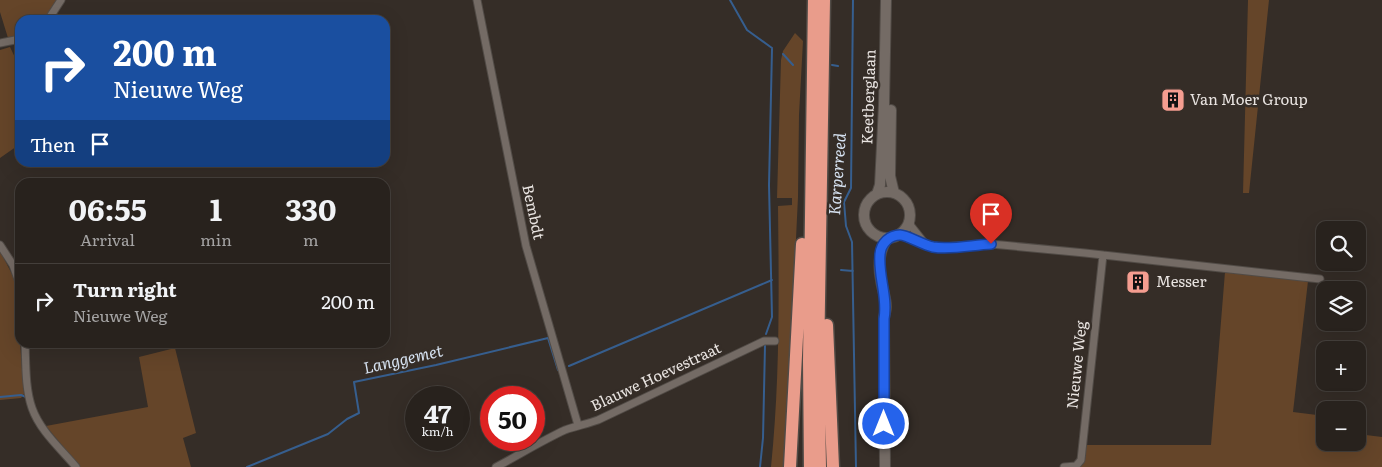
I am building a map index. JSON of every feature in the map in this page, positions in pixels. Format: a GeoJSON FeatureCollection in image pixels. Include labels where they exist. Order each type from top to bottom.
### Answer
{"type":"FeatureCollection","features":[{"type":"Feature","properties":{"kind":"highway"},"geometry":{"type":"LineString","coordinates":[[810,467],[809,361],[814,0]]}},
{"type":"Feature","properties":{"kind":"highway"},"geometry":{"type":"LineString","coordinates":[[820,467],[818,362],[824,0]]}},
{"type":"Feature","properties":{"kind":"highway"},"geometry":{"type":"LineString","coordinates":[[790,467],[804,210],[811,198]]}},
{"type":"Feature","properties":{"kind":"highway"},"geometry":{"type":"LineString","coordinates":[[820,258],[826,275],[833,467]]}},
{"type":"Feature","properties":{"kind":"main road","name":"Keetberglaan"},"geometry":{"type":"LineString","coordinates":[[877,194],[880,185],[884,105],[886,0]]}},
{"type":"Feature","properties":{"kind":"main road","name":"Keetberglaan"},"geometry":{"type":"LineString","coordinates":[[892,0],[890,176],[894,193]]}},
{"type":"Feature","properties":{"kind":"main road"},"geometry":{"type":"LineString","coordinates":[[871,232],[879,237],[888,238],[899,234],[905,228],[909,219],[906,202],[894,193],[885,192],[877,194],[868,201],[864,211],[864,220],[871,232],[875,249],[877,290],[884,319]]}},
{"type":"Feature","properties":{"kind":"main road"},"geometry":{"type":"LineString","coordinates":[[886,465],[884,319],[886,307],[880,278],[880,253],[882,246],[888,238]]}},
{"type":"Feature","properties":{"kind":"street"},"geometry":{"type":"LineString","coordinates":[[51,15],[60,0]]}},
{"type":"Feature","properties":{"kind":"street","name":"Bembdt"},"geometry":{"type":"LineString","coordinates":[[477,0],[526,246],[578,425]]}},
{"type":"Feature","properties":{"kind":"street"},"geometry":{"type":"LineString","coordinates":[[0,43],[15,40]]}},
{"type":"Feature","properties":{"kind":"street"},"geometry":{"type":"LineString","coordinates":[[909,219],[911,226],[926,245]]}},
{"type":"Feature","properties":{"kind":"street"},"geometry":{"type":"LineString","coordinates":[[899,234],[926,245],[940,248],[991,244],[1320,279]]}},
{"type":"Feature","properties":{"kind":"street"},"geometry":{"type":"LineString","coordinates":[[0,245],[15,271]]}},
{"type":"Feature","properties":{"kind":"street","name":"Nieuwe Weg"},"geometry":{"type":"LineString","coordinates":[[1064,467],[1076,466],[1082,451],[1103,255]]}},
{"type":"Feature","properties":{"kind":"street","name":"Blauwe Hoevestraat"},"geometry":{"type":"LineString","coordinates":[[496,467],[562,432],[578,425],[585,425],[598,420],[764,340],[775,341]]}},
{"type":"Feature","properties":{"kind":"street"},"geometry":{"type":"LineString","coordinates":[[25,348],[28,393],[32,409],[44,429],[76,467]]}},
{"type":"Feature","properties":{"kind":"shaded area"},"geometry":{"type":"Polygon","coordinates":[[[0,0],[58,0],[48,15],[15,15],[15,37],[8,38],[0,12],[0,0]]]}},
{"type":"Feature","properties":{"kind":"shaded area"},"geometry":{"type":"Polygon","coordinates":[[[1248,0],[1269,0],[1249,193],[1243,193],[1248,0]]]}},
{"type":"Feature","properties":{"kind":"shaded area"},"geometry":{"type":"Polygon","coordinates":[[[795,33],[803,41],[799,115],[798,197],[785,467],[771,467],[779,304],[778,206],[792,205],[792,198],[777,198],[781,60],[783,51],[795,33]]]}},
{"type":"Feature","properties":{"kind":"shaded area"},"geometry":{"type":"Polygon","coordinates":[[[10,47],[15,58],[15,148],[0,158],[0,50],[10,47]]]}},
{"type":"Feature","properties":{"kind":"shaded area"},"geometry":{"type":"Polygon","coordinates":[[[0,251],[13,276],[15,285],[15,348],[20,348],[24,394],[21,398],[0,400],[0,251]]]}},
{"type":"Feature","properties":{"kind":"shaded area"},"geometry":{"type":"Polygon","coordinates":[[[1225,272],[1308,281],[1293,412],[1316,415],[1316,451],[1366,451],[1366,435],[1382,437],[1382,467],[1080,467],[1085,459],[1086,445],[1211,445],[1225,272]]]}},
{"type":"Feature","properties":{"kind":"shaded area"},"geometry":{"type":"Polygon","coordinates":[[[175,348],[196,433],[183,438],[191,467],[80,467],[46,426],[148,407],[139,357],[175,348]]]}},
{"type":"Feature","properties":{"kind":"waterway"},"geometry":{"type":"LineString","coordinates":[[730,0],[747,30],[772,48]]}},
{"type":"Feature","properties":{"kind":"waterway","name":"Karperreed"},"geometry":{"type":"LineString","coordinates":[[853,0],[851,188],[844,202],[846,226],[852,242],[856,467]]}},
{"type":"Feature","properties":{"kind":"waterway"},"geometry":{"type":"LineString","coordinates":[[766,334],[772,317],[769,185],[772,49]]}},
{"type":"Feature","properties":{"kind":"waterway"},"geometry":{"type":"LineString","coordinates":[[783,54],[793,65]]}},
{"type":"Feature","properties":{"kind":"waterway"},"geometry":{"type":"LineString","coordinates":[[832,65],[838,66]]}},
{"type":"Feature","properties":{"kind":"waterway","name":"Langgemet"},"geometry":{"type":"LineString","coordinates":[[841,270],[853,271]]}},
{"type":"Feature","properties":{"kind":"waterway","name":"Langgemet"},"geometry":{"type":"LineString","coordinates":[[569,366],[772,280]]}},
{"type":"Feature","properties":{"kind":"waterway","name":"Langgemet"},"geometry":{"type":"LineString","coordinates":[[247,467],[328,434],[347,419],[359,413],[354,382],[436,365],[548,338],[558,370]]}},
{"type":"Feature","properties":{"kind":"waterway"},"geometry":{"type":"LineString","coordinates":[[760,467],[763,438],[765,345]]}},
{"type":"Feature","properties":{"kind":"waterway","name":"Langgemet"},"geometry":{"type":"LineString","coordinates":[[0,397],[21,395],[26,397]]}},
{"type":"Feature","properties":{"kind":"place","name":"Van Moer Group"},"geometry":{"type":"Point","coordinates":[1173,100]}},
{"type":"Feature","properties":{"kind":"place","name":"Messer"},"geometry":{"type":"Point","coordinates":[1138,282]}},
{"type":"Feature","properties":{"kind":"route"},"geometry":{"type":"LineString","coordinates":[[884,424],[884,319],[886,307],[880,278],[880,253],[882,246],[888,238],[899,234],[914,241],[940,248],[991,244]]}}]}
